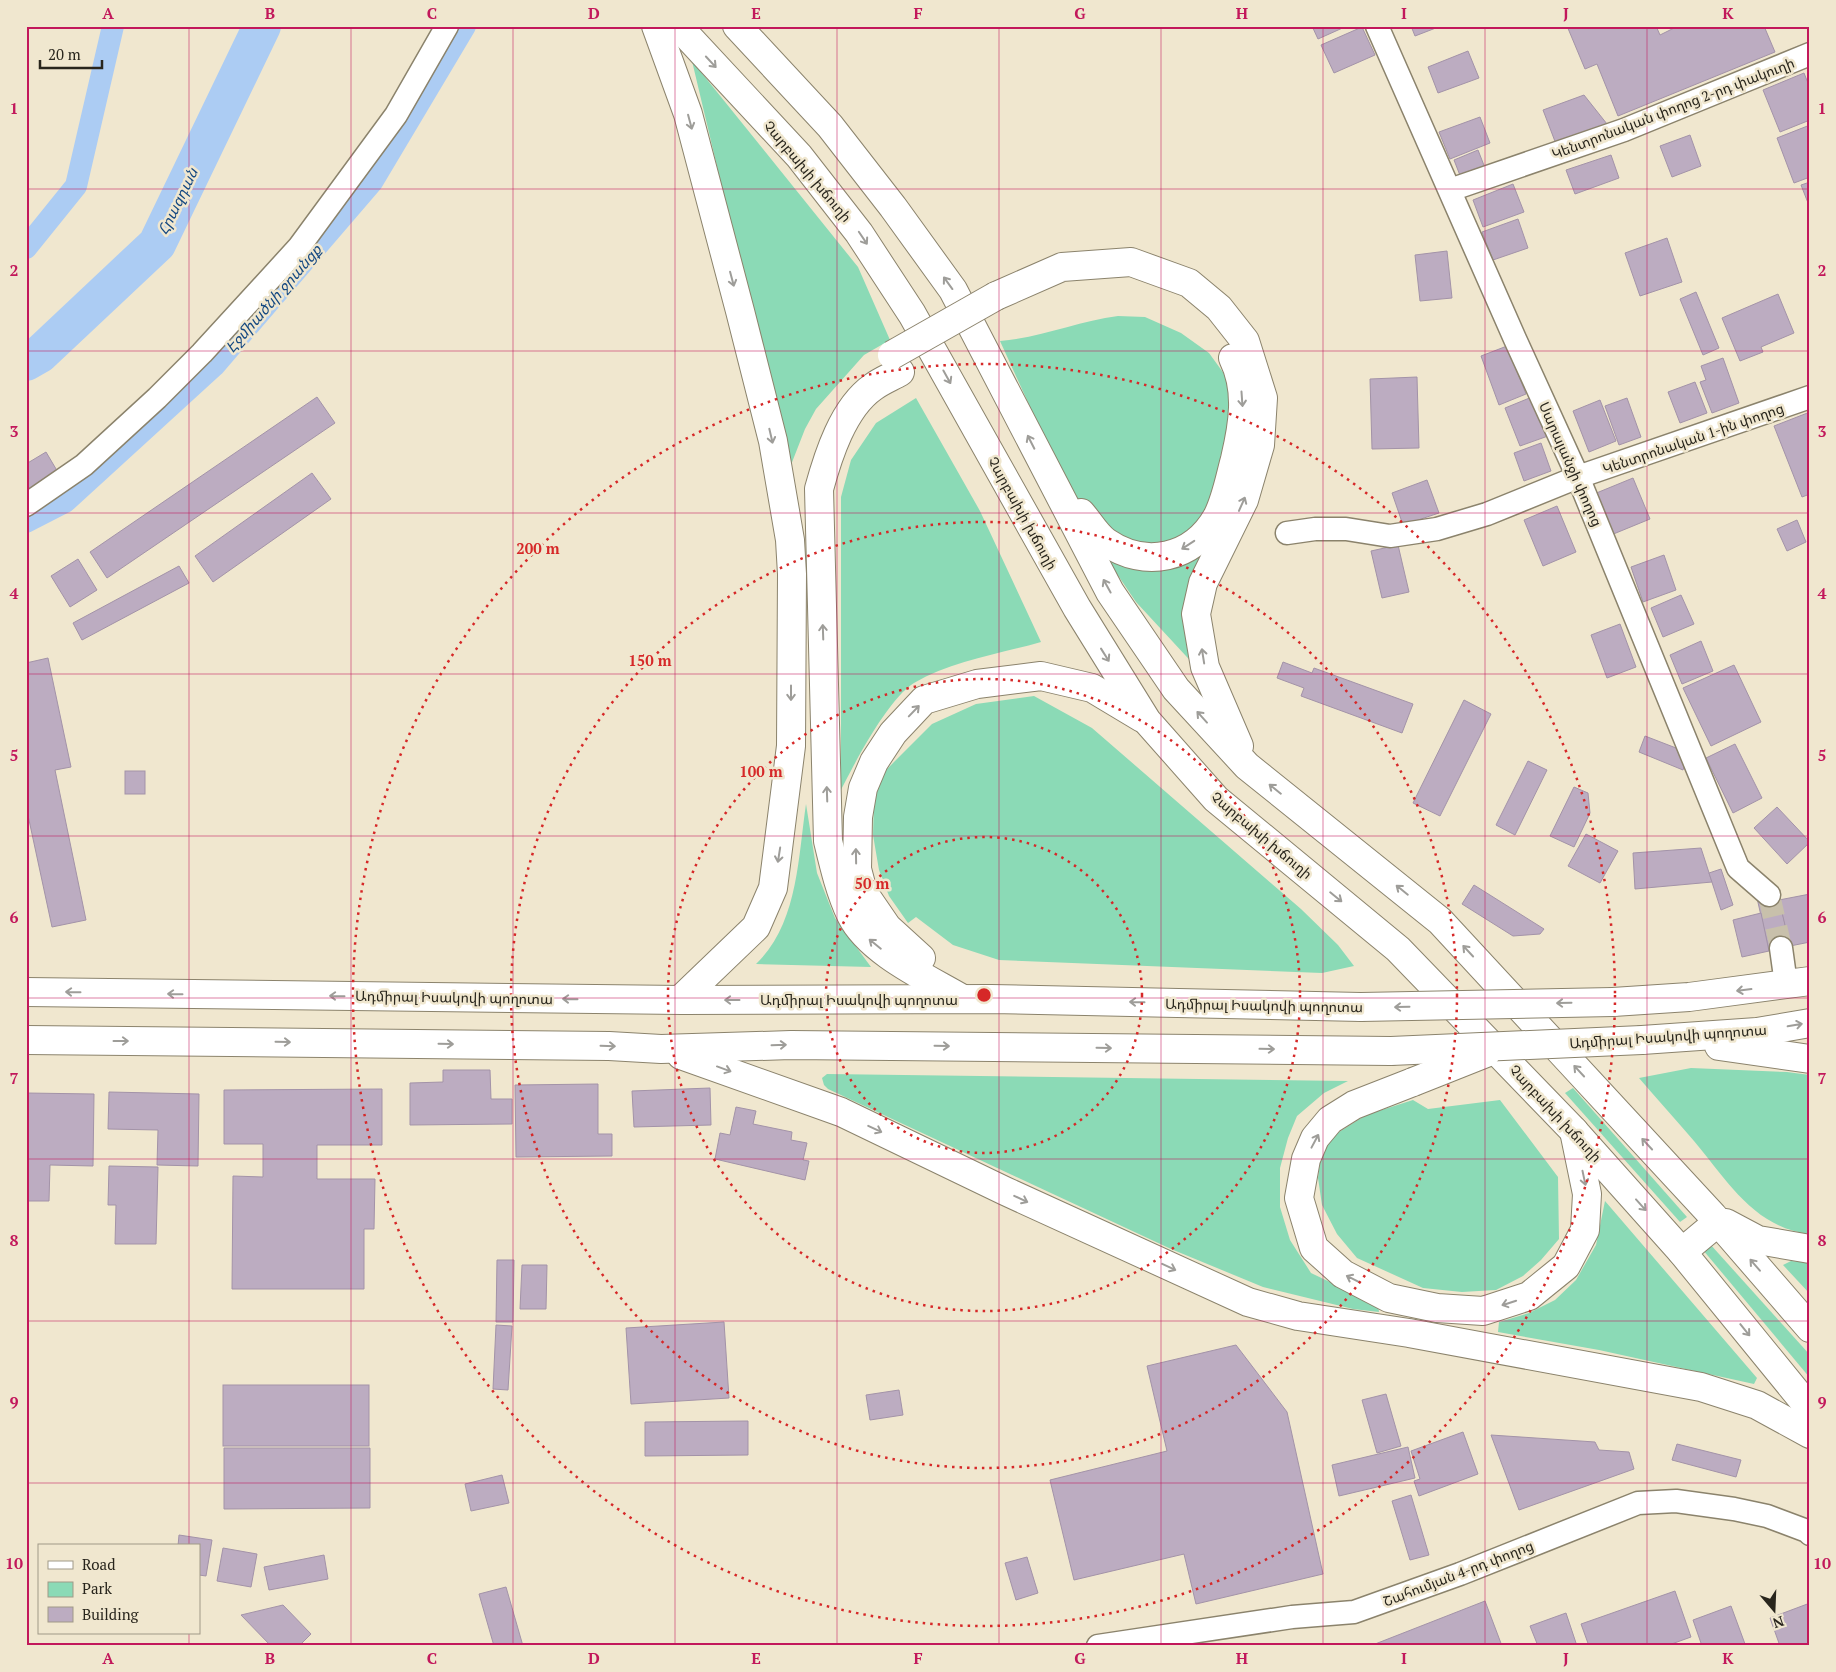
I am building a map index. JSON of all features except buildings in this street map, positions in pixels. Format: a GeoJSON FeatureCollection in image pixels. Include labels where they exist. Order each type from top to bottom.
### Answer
{"type":"FeatureCollection","features":[{"type":"Feature","properties":{"kind":"highway"},"geometry":{"type":"LineString","coordinates":[[656,26],[688,114],[740,311],[772,441],[790,540],[792,574],[790,746],[774,888],[756,927],[681,1000]]}},
{"type":"Feature","properties":{"kind":"highway","name":"Չարբախի խճուղի"},"geometry":{"type":"LineString","coordinates":[[678,26],[799,156],[859,233],[912,314],[1077,608],[1147,721],[1216,799],[1398,948],[1573,1130],[1682,1252],[1810,1409]]}},
{"type":"Feature","properties":{"kind":"highway"},"geometry":{"type":"LineString","coordinates":[[737,26],[830,126],[893,207],[953,290],[1110,592],[1141,640],[1176,688],[1247,766],[1440,920],[1716,1219],[1810,1328]]}},
{"type":"Feature","properties":{"kind":"highway"},"geometry":{"type":"LineString","coordinates":[[790,540],[800,486],[830,412],[867,372],[896,363],[1062,267],[1131,262],[1189,283],[1219,308],[1245,341],[1263,398],[1260,445],[1244,500],[1202,584],[1196,614],[1205,667],[1247,766]]}},
{"type":"Feature","properties":{"kind":"highway"},"geometry":{"type":"LineString","coordinates":[[1000,304],[1056,284],[1098,277],[1137,280],[1168,292],[1195,308],[1215,329],[1240,373],[1243,422],[1232,472],[1217,517],[1200,538],[1176,553],[1157,559],[1140,557],[1121,551],[1104,541],[1045,470]]}},
{"type":"Feature","properties":{"kind":"highway"},"geometry":{"type":"LineString","coordinates":[[896,363],[849,414],[830,448],[819,489],[828,841],[836,874],[852,916],[869,940],[888,954],[961,998]]}},
{"type":"Feature","properties":{"kind":"highway"},"geometry":{"type":"LineString","coordinates":[[991,999],[947,975],[909,950],[887,927],[863,892],[856,869],[858,817],[863,788],[874,762],[893,733],[924,700],[977,684],[1041,676],[1092,688],[1147,721]]}},
{"type":"Feature","properties":{"kind":"highway","name":"Ադմիրալ Իսակովի պողոտա"},"geometry":{"type":"LineString","coordinates":[[26,992],[681,1000],[961,998],[1361,1008],[1613,1002],[1688,997],[1798,983]]}},
{"type":"Feature","properties":{"kind":"highway","name":"Ադմիրալ Իսակովի պողոտա"},"geometry":{"type":"LineString","coordinates":[[26,1040],[609,1046],[661,1049],[792,1045],[1391,1050],[1653,1039],[1757,1032],[1810,1023]]}},
{"type":"Feature","properties":{"kind":"highway"},"geometry":{"type":"LineString","coordinates":[[1653,1039],[1810,1059]]}},
{"type":"Feature","properties":{"kind":"highway"},"geometry":{"type":"LineString","coordinates":[[1506,1045],[1354,1105],[1330,1120],[1315,1138],[1306,1159],[1299,1198],[1314,1248],[1343,1274],[1389,1298],[1437,1308],[1483,1311],[1529,1296],[1566,1266],[1585,1230],[1587,1194],[1573,1130]]}},
{"type":"Feature","properties":{"kind":"highway"},"geometry":{"type":"LineString","coordinates":[[661,1049],[720,1068],[841,1112],[1005,1191],[1248,1302],[1298,1316],[1409,1333],[1700,1387],[1757,1405],[1810,1434]]}},
{"type":"Feature","properties":{"kind":"highway"},"geometry":{"type":"LineString","coordinates":[[1716,1219],[1758,1240],[1810,1249]]}},
{"type":"Feature","properties":{"kind":"highway"},"geometry":{"type":"LineString","coordinates":[[1682,1252],[1716,1219]]}},
{"type":"Feature","properties":{"kind":"street"},"geometry":{"type":"LineString","coordinates":[[26,505],[84,465],[157,398],[202,353],[299,246],[396,115],[447,26]]}},
{"type":"Feature","properties":{"kind":"street","name":"Սարալանջի փողոց"},"geometry":{"type":"LineString","coordinates":[[1377,26],[1578,477],[1738,868],[1769,895]]}},
{"type":"Feature","properties":{"kind":"street","name":"Կենտրոնական փողոց 2-րդ փակուղի"},"geometry":{"type":"LineString","coordinates":[[1450,190],[1624,130],[1810,54]]}},
{"type":"Feature","properties":{"kind":"street","name":"Կենտրոնական 1-ին փողոց"},"geometry":{"type":"LineString","coordinates":[[1287,533],[1315,528],[1346,529],[1390,536],[1437,530],[1487,514],[1578,477],[1810,397]]}},
{"type":"Feature","properties":{"kind":"street"},"geometry":{"type":"LineString","coordinates":[[1781,948],[1798,983]]}},
{"type":"Feature","properties":{"kind":"street","name":"Շահումյան 4-րդ փողոց"},"geometry":{"type":"LineString","coordinates":[[1098,1646],[1292,1617],[1354,1612],[1460,1574],[1638,1503],[1676,1501],[1734,1509],[1766,1516],[1807,1531],[1810,1534]]}},
{"type":"Feature","properties":{"kind":"green space"},"geometry":{"type":"Polygon","coordinates":[[[692,61],[858,267],[890,340],[864,355],[816,409],[805,429],[789,470],[692,61]]]}},
{"type":"Feature","properties":{"kind":"green space"},"geometry":{"type":"Polygon","coordinates":[[[1118,316],[1145,317],[1181,333],[1209,353],[1230,382],[1236,417],[1214,510],[1190,535],[1143,549],[1106,532],[1072,499],[1000,341],[1030,337],[1103,318],[1118,316]]]}},
{"type":"Feature","properties":{"kind":"green space"},"geometry":{"type":"Polygon","coordinates":[[[916,398],[980,511],[1041,642],[944,669],[914,683],[904,691],[883,717],[863,748],[841,790],[841,497],[851,460],[876,423],[916,398]]]}},
{"type":"Feature","properties":{"kind":"green space"},"geometry":{"type":"Polygon","coordinates":[[[1221,527],[1198,669],[1136,602],[1088,531],[1115,555],[1221,527]]]}},
{"type":"Feature","properties":{"kind":"green space"},"geometry":{"type":"Polygon","coordinates":[[[1034,696],[1092,728],[1301,909],[1338,945],[1354,966],[1322,973],[999,960],[953,945],[916,917],[908,923],[889,896],[879,870],[873,835],[874,800],[885,771],[932,724],[976,704],[1034,696]]]}},
{"type":"Feature","properties":{"kind":"green space"},"geometry":{"type":"Polygon","coordinates":[[[806,804],[817,873],[835,918],[871,967],[756,964],[770,948],[788,910],[798,868],[806,804]]]}},
{"type":"Feature","properties":{"kind":"green space"},"geometry":{"type":"Polygon","coordinates":[[[1691,1068],[1787,1072],[1810,1075],[1810,1234],[1790,1230],[1773,1222],[1743,1200],[1639,1078],[1691,1068]]]}},
{"type":"Feature","properties":{"kind":"green space"},"geometry":{"type":"Polygon","coordinates":[[[827,1074],[1348,1081],[1324,1093],[1297,1116],[1288,1138],[1280,1168],[1280,1207],[1290,1240],[1311,1273],[1378,1305],[1379,1312],[1353,1309],[1263,1287],[1171,1249],[828,1089],[824,1085],[822,1078],[827,1074]]]}},
{"type":"Feature","properties":{"kind":"green space"},"geometry":{"type":"Polygon","coordinates":[[[1573,1088],[1687,1217],[1680,1222],[1565,1093],[1573,1088]]]}},
{"type":"Feature","properties":{"kind":"green space"},"geometry":{"type":"Polygon","coordinates":[[[1413,1100],[1428,1109],[1500,1100],[1558,1177],[1559,1239],[1541,1260],[1523,1276],[1496,1290],[1462,1292],[1423,1288],[1357,1258],[1337,1234],[1322,1205],[1318,1178],[1321,1154],[1336,1134],[1366,1115],[1413,1100]]]}},
{"type":"Feature","properties":{"kind":"green space"},"geometry":{"type":"Polygon","coordinates":[[[1605,1201],[1757,1378],[1754,1384],[1599,1350],[1498,1332],[1499,1322],[1529,1313],[1555,1300],[1576,1280],[1596,1245],[1605,1201]]]}},
{"type":"Feature","properties":{"kind":"green space"},"geometry":{"type":"Polygon","coordinates":[[[1710,1244],[1810,1355],[1810,1378],[1703,1250],[1710,1244]]]}},
{"type":"Feature","properties":{"kind":"green space"},"geometry":{"type":"Polygon","coordinates":[[[1791,1261],[1810,1263],[1810,1294],[1783,1265],[1791,1261]]]}},
{"type":"Feature","properties":{"kind":"waterway"},"geometry":{"type":"LineString","coordinates":[[26,248],[76,186],[113,26]]}},
{"type":"Feature","properties":{"kind":"waterway","name":"Հրազդան"},"geometry":{"type":"LineString","coordinates":[[26,362],[40,354],[157,244],[262,26]]}},
{"type":"Feature","properties":{"kind":"waterway","name":"Էջմիածնի ջրանցք"},"geometry":{"type":"LineString","coordinates":[[26,522],[65,502],[214,366],[372,182],[465,26]]}},
{"type":"Feature","properties":{"kind":"tunnel"},"geometry":{"type":"LineString","coordinates":[[1769,895],[1781,948]]}}]}
